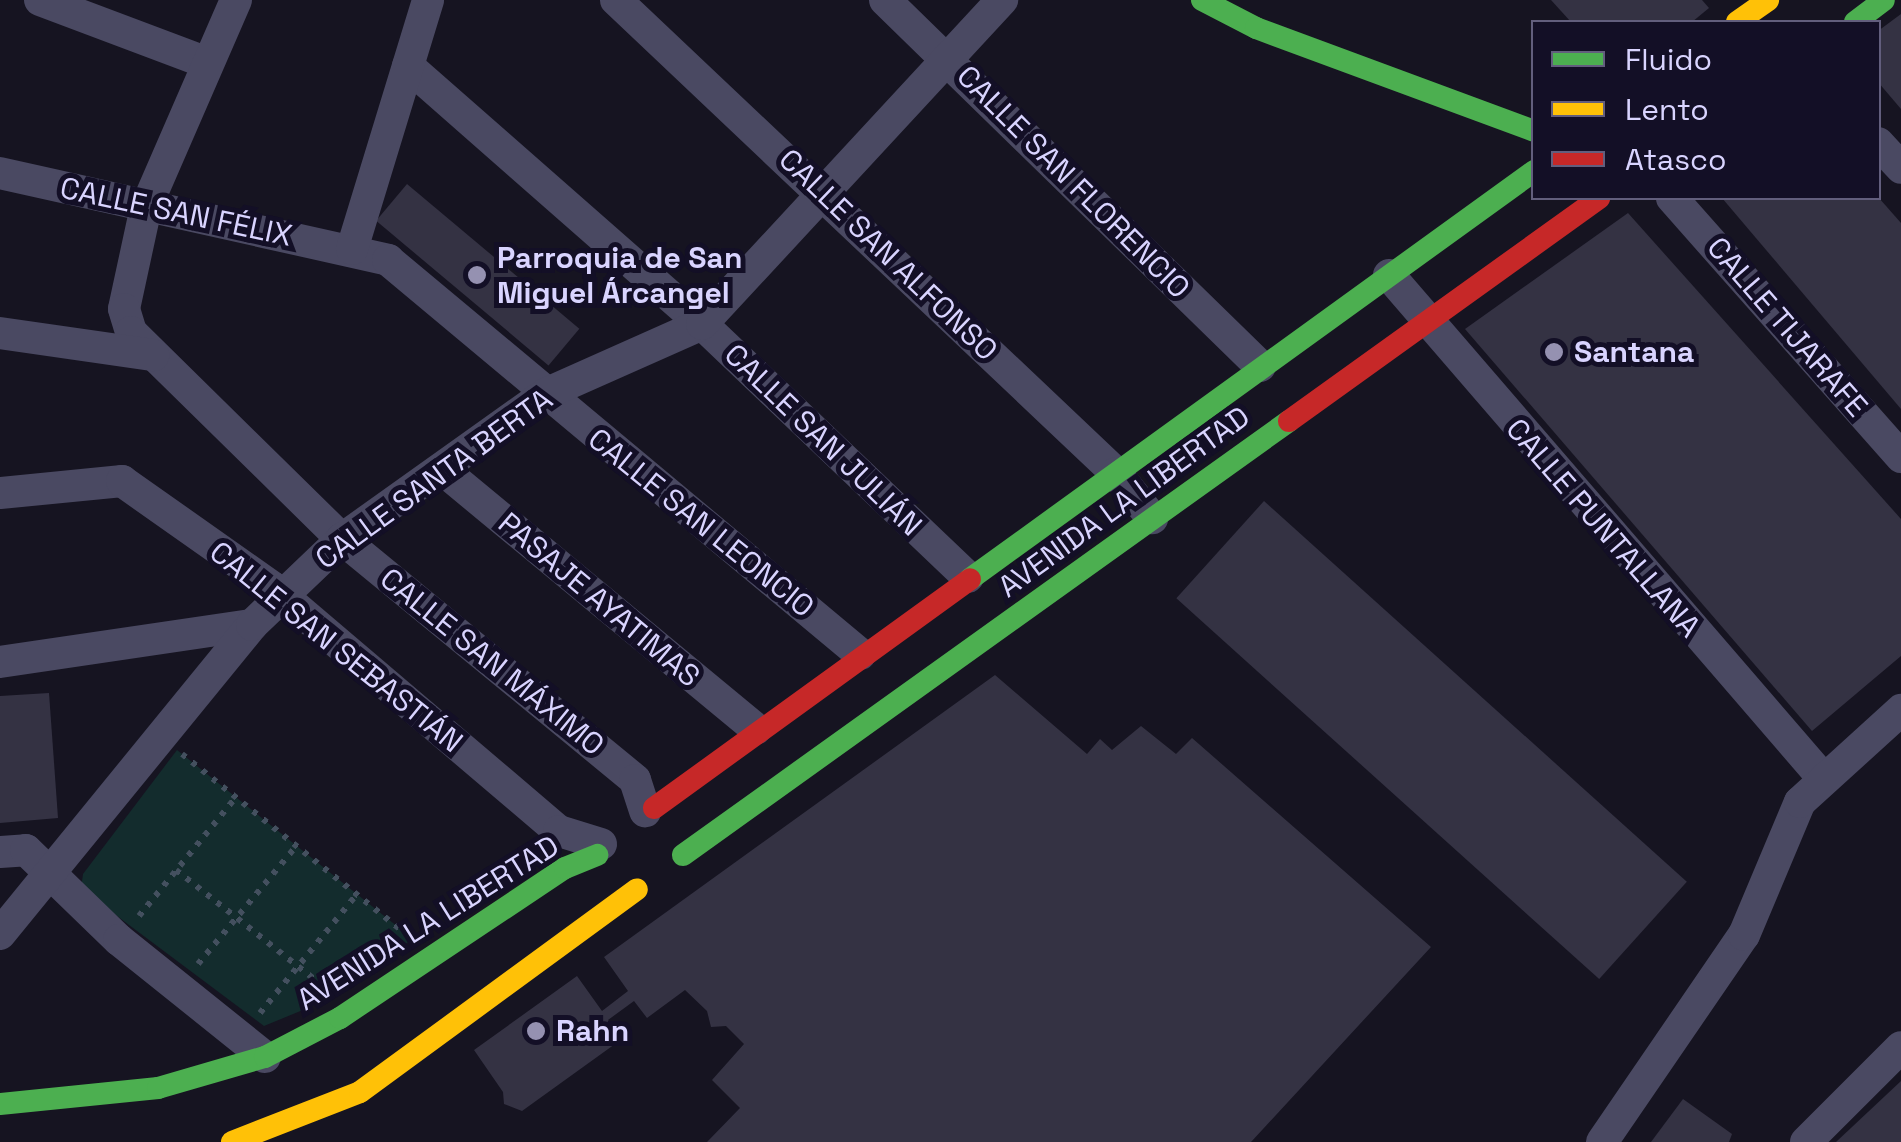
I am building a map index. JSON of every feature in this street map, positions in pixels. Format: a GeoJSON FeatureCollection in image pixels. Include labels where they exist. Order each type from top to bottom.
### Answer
{"type":"FeatureCollection","features":[{"type":"Feature","properties":{"kind":"street"},"geometry":{"type":"LineString","coordinates":[[40,0],[208,63]]}},
{"type":"Feature","properties":{"kind":"street","name":"CALLE SAN MÁXIMO"},"geometry":{"type":"LineString","coordinates":[[236,0],[146,207],[124,309],[131,332],[342,539],[635,780],[650,809]]}},
{"type":"Feature","properties":{"kind":"street"},"geometry":{"type":"LineString","coordinates":[[352,249],[428,0]]}},
{"type":"Feature","properties":{"kind":"street","name":"CALLE SAN ALFONSO"},"geometry":{"type":"LineString","coordinates":[[616,0],[826,194],[1116,473],[1152,518]]}},
{"type":"Feature","properties":{"kind":"street","name":"CALLE SAN FLORENCIO"},"geometry":{"type":"LineString","coordinates":[[884,0],[948,58],[1260,366]]}},
{"type":"Feature","properties":{"kind":"street","name":"CALLE SANTA BERTA"},"geometry":{"type":"LineString","coordinates":[[0,934],[252,625],[342,539],[545,394],[702,324],[1002,0]]}},
{"type":"Feature","properties":{"kind":"street"},"geometry":{"type":"LineString","coordinates":[[1202,0],[1256,28],[1531,130]]}},
{"type":"Feature","properties":{"kind":"street"},"geometry":{"type":"LineString","coordinates":[[1857,20],[1884,0]]}},
{"type":"Feature","properties":{"kind":"street"},"geometry":{"type":"LineString","coordinates":[[1740,20],[1765,1]]}},
{"type":"Feature","properties":{"kind":"street","name":"CALLE SAN JULIÁN"},"geometry":{"type":"LineString","coordinates":[[408,66],[702,324],[968,577]]}},
{"type":"Feature","properties":{"kind":"street"},"geometry":{"type":"LineString","coordinates":[[1881,146],[1901,168]]}},
{"type":"Feature","properties":{"kind":"street","name":"CALLE SAN FÉLIX"},"geometry":{"type":"LineString","coordinates":[[0,173],[352,249]]}},
{"type":"Feature","properties":{"kind":"street","name":"AVENIDA LA LIBERTAD"},"geometry":{"type":"LineString","coordinates":[[650,809],[1531,174]]}},
{"type":"Feature","properties":{"kind":"street","name":"AVENIDA LA LIBERTAD"},"geometry":{"type":"LineString","coordinates":[[683,855],[1596,200]]}},
{"type":"Feature","properties":{"kind":"street","name":"CALLE TIJARAFE"},"geometry":{"type":"LineString","coordinates":[[1674,200],[1901,458]]}},
{"type":"Feature","properties":{"kind":"street","name":"CALLE SAN LEONCIO"},"geometry":{"type":"LineString","coordinates":[[352,249],[388,260],[860,654]]}},
{"type":"Feature","properties":{"kind":"street","name":"CALLE PUNTALLANA"},"geometry":{"type":"LineString","coordinates":[[1388,275],[1424,324],[1822,777]]}},
{"type":"Feature","properties":{"kind":"street"},"geometry":{"type":"LineString","coordinates":[[0,333],[154,355]]}},
{"type":"Feature","properties":{"kind":"street","name":"PASAJE AYATIMAS"},"geometry":{"type":"LineString","coordinates":[[442,470],[756,729]]}},
{"type":"Feature","properties":{"kind":"street","name":"CALLE SAN SEBASTIÁN"},"geometry":{"type":"LineString","coordinates":[[0,493],[122,481],[282,596],[559,831],[600,849]]}},
{"type":"Feature","properties":{"kind":"street"},"geometry":{"type":"LineString","coordinates":[[0,662],[252,625]]}},
{"type":"Feature","properties":{"kind":"street"},"geometry":{"type":"LineString","coordinates":[[197,636],[209,658],[205,682]]}},
{"type":"Feature","properties":{"kind":"street"},"geometry":{"type":"LineString","coordinates":[[1602,1142],[1744,935],[1800,802],[1822,777],[1901,710]]}},
{"type":"Feature","properties":{"kind":"street"},"geometry":{"type":"LineString","coordinates":[[232,1142],[360,1092],[637,888],[666,876],[683,855],[677,824],[650,809],[600,849],[610,878],[637,888]]}},
{"type":"Feature","properties":{"kind":"street","name":"AVENIDA LA LIBERTAD"},"geometry":{"type":"LineString","coordinates":[[0,1104],[158,1088],[252,1046],[351,1012],[565,868],[600,849]]}},
{"type":"Feature","properties":{"kind":"street"},"geometry":{"type":"LineString","coordinates":[[0,852],[26,850],[119,940],[252,1046]]}},
{"type":"Feature","properties":{"kind":"street"},"geometry":{"type":"LineString","coordinates":[[1806,1142],[1901,1047]]}},
{"type":"Feature","properties":{"kind":"path"},"geometry":{"type":"LineString","coordinates":[[161,736],[435,956]]}},
{"type":"Feature","properties":{"kind":"path"},"geometry":{"type":"LineString","coordinates":[[119,940],[236,796]]}},
{"type":"Feature","properties":{"kind":"path"},"geometry":{"type":"LineString","coordinates":[[178,987],[296,846]]}},
{"type":"Feature","properties":{"kind":"path"},"geometry":{"type":"LineString","coordinates":[[176,870],[351,1012]]}},
{"type":"Feature","properties":{"kind":"path"},"geometry":{"type":"LineString","coordinates":[[252,1046],[298,967],[356,894]]}},
{"type":"Feature","properties":{"kind":"green space"},"geometry":{"type":"Polygon","coordinates":[[[177,750],[413,939],[315,1005],[264,1026],[81,889],[83,874],[177,750]]]}},
{"type":"Feature","properties":{"kind":"building"},"geometry":{"type":"Polygon","coordinates":[[[1551,0],[1702,0],[1709,8],[1694,20],[1569,20],[1551,0]]]}},
{"type":"Feature","properties":{"kind":"building"},"geometry":{"type":"Polygon","coordinates":[[[1901,14],[1901,109],[1881,86],[1881,29],[1901,14]]]}},
{"type":"Feature","properties":{"kind":"building","name":"Parroquia de San Miguel Árcangel"},"geometry":{"type":"Polygon","coordinates":[[[407,184],[579,329],[549,365],[376,221],[407,184]]]}},
{"type":"Feature","properties":{"kind":"building"},"geometry":{"type":"Polygon","coordinates":[[[1724,200],[1881,200],[1901,223],[1901,409],[1724,200]]]}},
{"type":"Feature","properties":{"kind":"building"},"geometry":{"type":"Polygon","coordinates":[[[1628,213],[1901,519],[1901,656],[1812,731],[1465,329],[1628,213]]]}},
{"type":"Feature","properties":{"kind":"building"},"geometry":{"type":"Polygon","coordinates":[[[1264,501],[1687,882],[1599,979],[1176,598],[1264,501]]]}},
{"type":"Feature","properties":{"kind":"building"},"geometry":{"type":"Polygon","coordinates":[[[995,675],[1087,754],[1100,739],[1112,750],[1141,726],[1176,754],[1192,738],[1431,947],[1251,1142],[707,1142],[740,1108],[712,1080],[744,1044],[726,1026],[711,1027],[707,1011],[685,990],[647,1018],[634,1001],[608,1020],[622,1039],[522,1111],[504,1104],[503,1092],[474,1050],[577,976],[602,1011],[628,991],[604,957],[995,675]]]}},
{"type":"Feature","properties":{"kind":"building"},"geometry":{"type":"Polygon","coordinates":[[[49,693],[58,818],[0,823],[0,696],[49,693]]]}},
{"type":"Feature","properties":{"kind":"building"},"geometry":{"type":"Polygon","coordinates":[[[1901,1081],[1901,1142],[1836,1142],[1901,1081]]]}},
{"type":"Feature","properties":{"kind":"building"},"geometry":{"type":"Polygon","coordinates":[[[1683,1099],[1732,1134],[1729,1142],[1651,1142],[1683,1099]]]}},
{"type":"Feature","properties":{"kind":"traffic: fast"},"geometry":{"type":"LineString","coordinates":[[1202,0],[1256,28],[1531,130]]}},
{"type":"Feature","properties":{"kind":"traffic: fast"},"geometry":{"type":"LineString","coordinates":[[1858,20],[1884,0]]}},
{"type":"Feature","properties":{"kind":"traffic: fast"},"geometry":{"type":"LineString","coordinates":[[970,579],[1531,173]]}},
{"type":"Feature","properties":{"kind":"traffic: fast"},"geometry":{"type":"LineString","coordinates":[[683,855],[1289,421]]}},
{"type":"Feature","properties":{"kind":"traffic: fast"},"geometry":{"type":"LineString","coordinates":[[0,1104],[158,1088],[265,1057],[340,1018],[565,868],[598,855]]}},
{"type":"Feature","properties":{"kind":"traffic: slow"},"geometry":{"type":"LineString","coordinates":[[1740,20],[1768,0]]}},
{"type":"Feature","properties":{"kind":"traffic: slow"},"geometry":{"type":"LineString","coordinates":[[232,1142],[360,1092],[637,889]]}},
{"type":"Feature","properties":{"kind":"traffic: jam"},"geometry":{"type":"LineString","coordinates":[[1289,421],[1596,200]]}},
{"type":"Feature","properties":{"kind":"traffic: jam"},"geometry":{"type":"LineString","coordinates":[[654,808],[970,579]]}},
{"type":"Feature","properties":{"kind":"place","name":"Parroquia de San Miguel Árcangel"},"geometry":{"type":"Point","coordinates":[477,275]}},
{"type":"Feature","properties":{"kind":"place","name":"Santana"},"geometry":{"type":"Point","coordinates":[1554,352]}},
{"type":"Feature","properties":{"kind":"place","name":"Rahn"},"geometry":{"type":"Point","coordinates":[536,1031]}}]}
